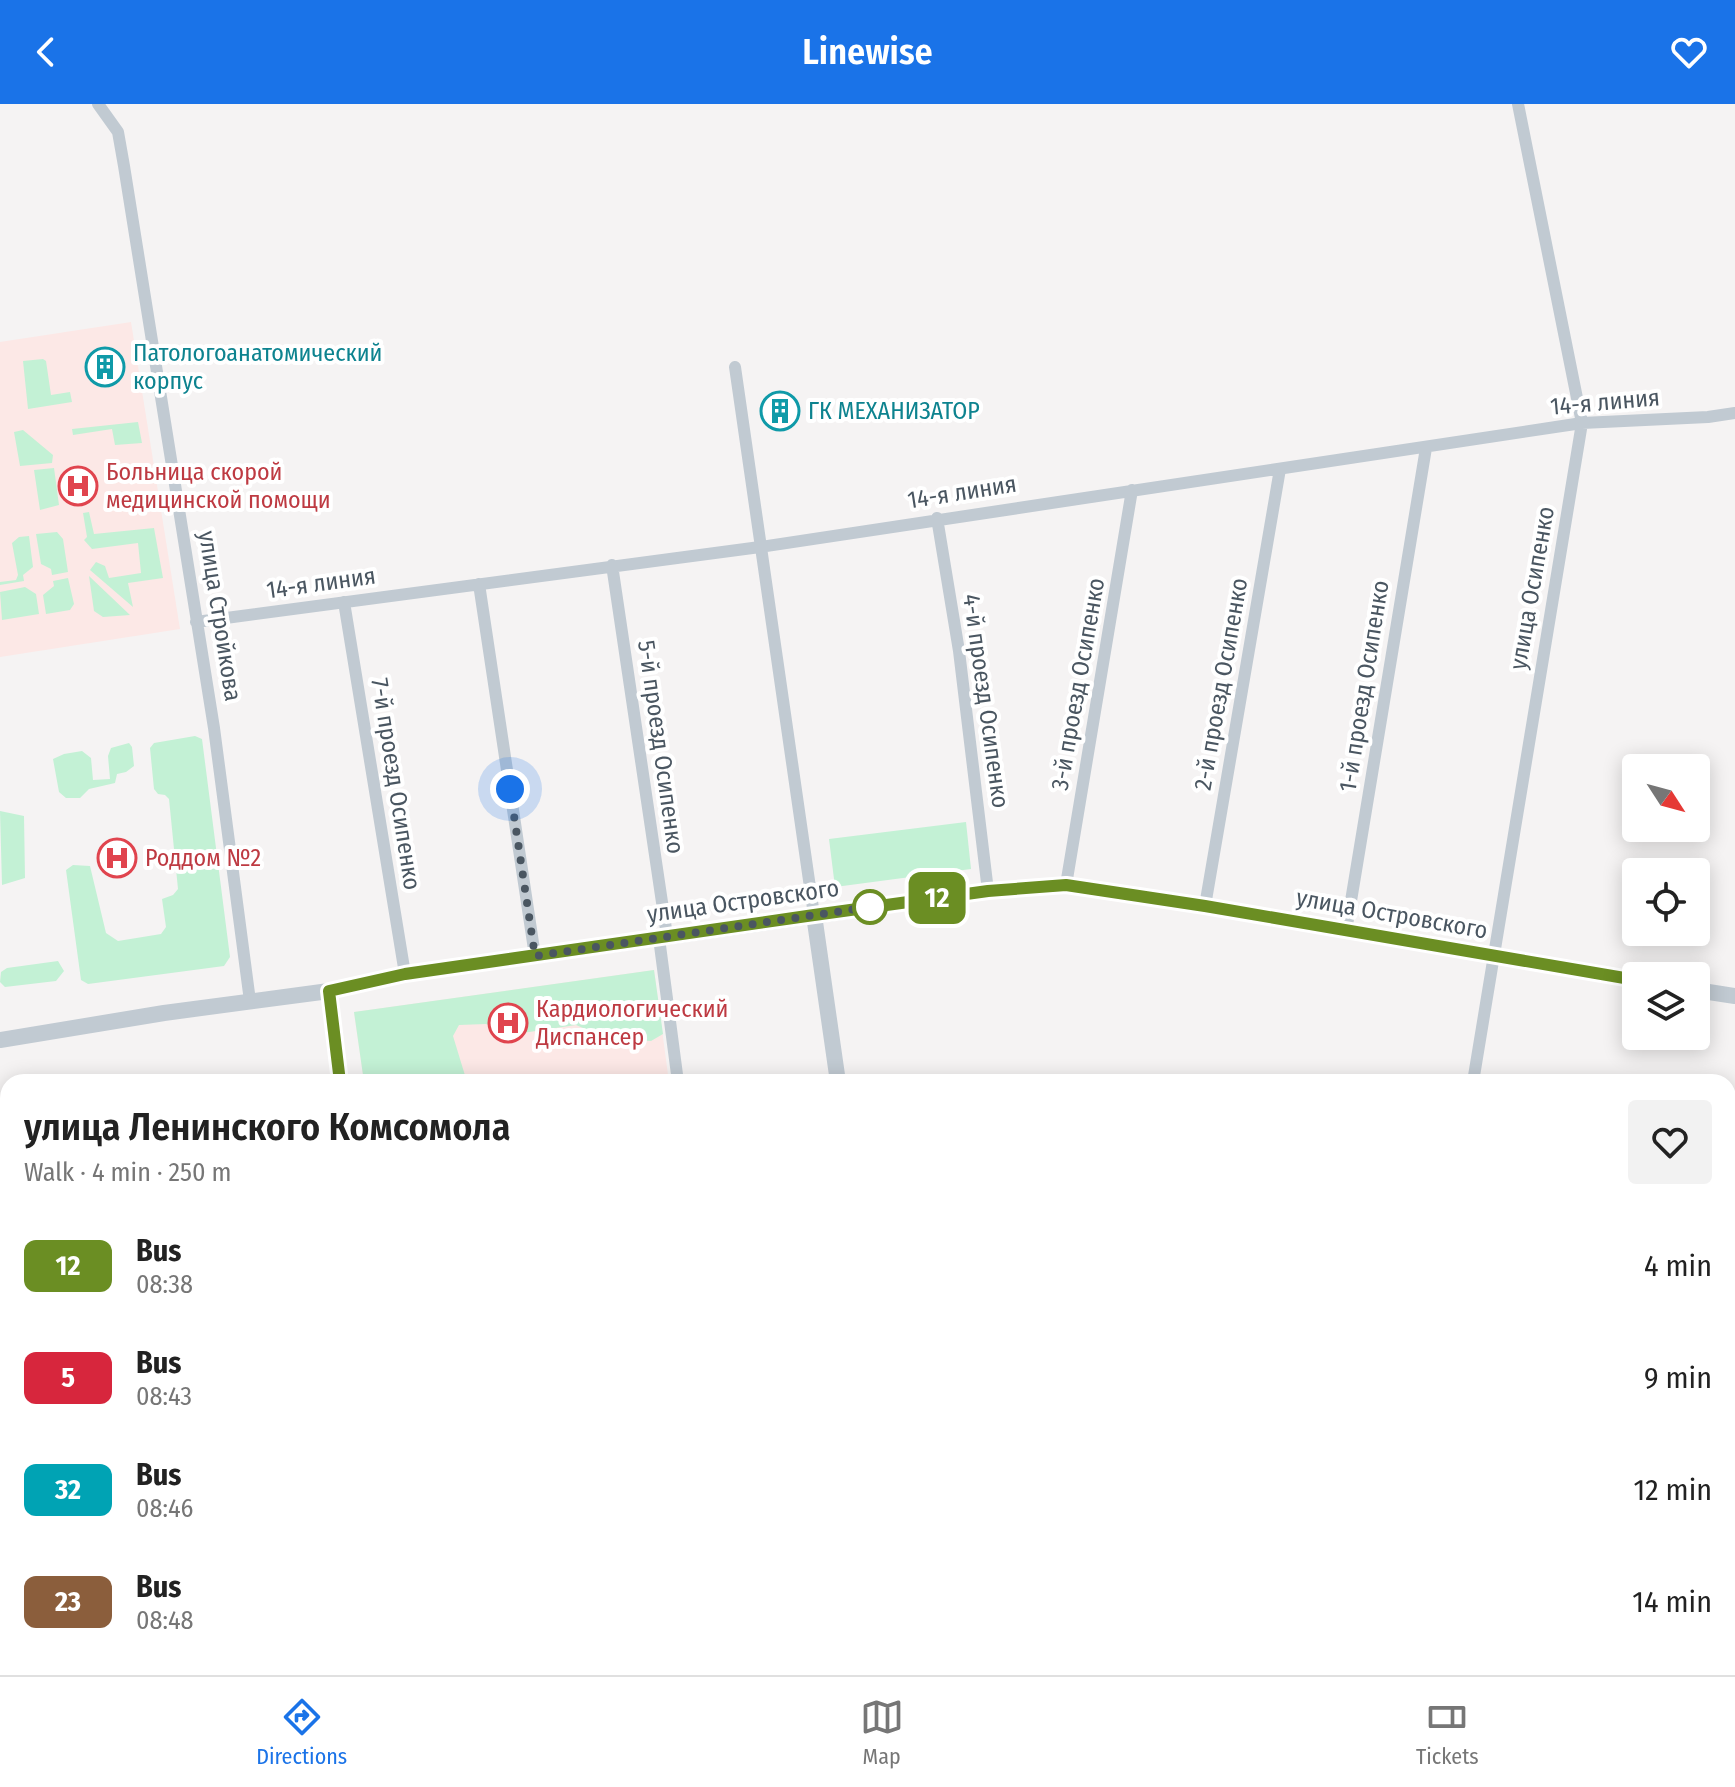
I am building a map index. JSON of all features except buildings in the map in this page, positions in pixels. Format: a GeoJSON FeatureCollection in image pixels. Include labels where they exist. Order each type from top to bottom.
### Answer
{"type":"FeatureCollection","features":[{"type":"Feature","properties":{"kind":"street","name":"улица Стройкова"},"geometry":{"type":"LineString","coordinates":[[98,104],[118,132],[124,166],[214,728],[250,1001]]}},
{"type":"Feature","properties":{"kind":"street","name":"улица Осипенко"},"geometry":{"type":"LineString","coordinates":[[1474,1074],[1582,423],[1518,104]]}},
{"type":"Feature","properties":{"kind":"street"},"geometry":{"type":"LineString","coordinates":[[735,367],[837,1074]]}},
{"type":"Feature","properties":{"kind":"street","name":"14-я линия"},"geometry":{"type":"LineString","coordinates":[[196,622],[760,547],[1582,423],[1735,413]]}},
{"type":"Feature","properties":{"kind":"street","name":"1-й проезд Осипенко"},"geometry":{"type":"LineString","coordinates":[[1346,931],[1426,448]]}},
{"type":"Feature","properties":{"kind":"street","name":"2-й проезд Осипенко"},"geometry":{"type":"LineString","coordinates":[[1205,906],[1280,469]]}},
{"type":"Feature","properties":{"kind":"street","name":"3-й проезд Осипенко"},"geometry":{"type":"LineString","coordinates":[[1066,885],[1132,490]]}},
{"type":"Feature","properties":{"kind":"street","name":"4-й проезд Осипенко"},"geometry":{"type":"LineString","coordinates":[[937,518],[959,651],[988,891]]}},
{"type":"Feature","properties":{"kind":"street","name":"5-й проезд Осипенко"},"geometry":{"type":"LineString","coordinates":[[612,565],[663,937],[677,1074]]}},
{"type":"Feature","properties":{"kind":"street"},"geometry":{"type":"LineString","coordinates":[[479,584],[535,956]]}},
{"type":"Feature","properties":{"kind":"street","name":"7-й проезд Осипенко"},"geometry":{"type":"LineString","coordinates":[[344,602],[405,974]]}},
{"type":"Feature","properties":{"kind":"street","name":"улица Островского"},"geometry":{"type":"LineString","coordinates":[[0,1040],[329,991],[405,974],[988,891],[1066,885],[1622,978]]}},
{"type":"Feature","properties":{"kind":"street"},"geometry":{"type":"LineString","coordinates":[[329,991],[339,1074]]}},
{"type":"Feature","properties":{"kind":"street"},"geometry":{"type":"LineString","coordinates":[[1710,992],[1735,996]]}},
{"type":"Feature","properties":{"kind":"shaded area","name":"Больница скорой медицинской помощи"},"geometry":{"type":"Polygon","coordinates":[[[131,322],[180,629],[0,657],[0,342],[131,322]]]}},
{"type":"Feature","properties":{"kind":"shaded area","name":"Кардиологический Диспансер"},"geometry":{"type":"Polygon","coordinates":[[[654,970],[668,1074],[363,1074],[354,1012],[654,970]]]}},
{"type":"Feature","properties":{"kind":"green space"},"geometry":{"type":"Polygon","coordinates":[[[23,361],[46,361],[51,395],[70,392],[72,402],[28,409],[23,361]]]}},
{"type":"Feature","properties":{"kind":"green space"},"geometry":{"type":"Polygon","coordinates":[[[138,422],[142,443],[115,445],[112,429],[73,435],[72,429],[138,422]]]}},
{"type":"Feature","properties":{"kind":"green space"},"geometry":{"type":"Polygon","coordinates":[[[23,430],[53,455],[52,463],[20,466],[14,432],[23,430]]]}},
{"type":"Feature","properties":{"kind":"green space"},"geometry":{"type":"Polygon","coordinates":[[[54,468],[59,505],[40,510],[34,470],[54,468]]]}},
{"type":"Feature","properties":{"kind":"green space"},"geometry":{"type":"Polygon","coordinates":[[[89,512],[94,534],[154,528],[163,578],[128,583],[133,607],[90,570],[96,562],[105,566],[109,578],[141,573],[138,543],[92,549],[84,540],[87,537],[83,513],[89,512]]]}},
{"type":"Feature","properties":{"kind":"green space"},"geometry":{"type":"Polygon","coordinates":[[[57,532],[63,539],[68,572],[52,575],[51,569],[41,564],[36,534],[57,532]]]}},
{"type":"Feature","properties":{"kind":"green space"},"geometry":{"type":"Polygon","coordinates":[[[29,536],[33,567],[23,575],[24,581],[0,585],[0,582],[16,580],[18,575],[12,543],[19,537],[29,536]]]}},
{"type":"Feature","properties":{"kind":"green space"},"geometry":{"type":"Polygon","coordinates":[[[89,576],[130,615],[103,617],[94,611],[89,576]]]}},
{"type":"Feature","properties":{"kind":"green space"},"geometry":{"type":"Polygon","coordinates":[[[68,578],[74,604],[70,610],[46,614],[43,595],[54,586],[53,581],[68,578]]]}},
{"type":"Feature","properties":{"kind":"green space"},"geometry":{"type":"Polygon","coordinates":[[[25,587],[36,594],[39,614],[2,620],[0,592],[25,587]]]}},
{"type":"Feature","properties":{"kind":"green space"},"geometry":{"type":"Polygon","coordinates":[[[195,736],[202,739],[230,957],[224,966],[88,984],[81,980],[66,870],[73,865],[90,866],[106,933],[118,941],[161,934],[166,927],[162,899],[173,895],[178,889],[169,799],[154,789],[150,748],[154,743],[195,736]]]}},
{"type":"Feature","properties":{"kind":"green space"},"geometry":{"type":"Polygon","coordinates":[[[129,743],[134,766],[117,774],[115,783],[89,789],[80,798],[66,798],[59,792],[53,759],[82,751],[91,758],[93,780],[110,779],[108,756],[111,748],[129,743]]]}},
{"type":"Feature","properties":{"kind":"green space"},"geometry":{"type":"Polygon","coordinates":[[[0,811],[24,816],[25,878],[2,885],[0,811]]]}},
{"type":"Feature","properties":{"kind":"green space"},"geometry":{"type":"Polygon","coordinates":[[[966,822],[971,869],[835,887],[829,839],[966,822]]]}},
{"type":"Feature","properties":{"kind":"green space"},"geometry":{"type":"Polygon","coordinates":[[[58,961],[64,971],[56,981],[5,987],[0,982],[1,972],[7,968],[58,961]]]}},
{"type":"Feature","properties":{"kind":"green space"},"geometry":{"type":"Polygon","coordinates":[[[654,970],[663,1034],[651,1041],[609,1039],[576,1025],[509,1035],[486,1024],[459,1025],[453,1036],[465,1074],[363,1074],[354,1012],[654,970]]]}},
{"type":"Feature","properties":{"kind":"bus line","name":"12"},"geometry":{"type":"LineString","coordinates":[[339,1074],[329,991],[405,974],[814,915],[988,891],[1066,885],[1622,978]]}},
{"type":"Feature","properties":{"kind":"place","name":"Патологоанатомический корпус"},"geometry":{"type":"Point","coordinates":[105,367]}},
{"type":"Feature","properties":{"kind":"place","name":"ГК МЕХАНИЗАТОР"},"geometry":{"type":"Point","coordinates":[780,411]}},
{"type":"Feature","properties":{"kind":"place","name":"Больница скорой медицинской помощи"},"geometry":{"type":"Point","coordinates":[78,486]}},
{"type":"Feature","properties":{"kind":"place","name":"Роддом №2"},"geometry":{"type":"Point","coordinates":[117,858]}},
{"type":"Feature","properties":{"kind":"place","name":"Кардиологический Диспансер"},"geometry":{"type":"Point","coordinates":[508,1023]}},
{"type":"Feature","properties":{"kind":"route"},"geometry":{"type":"LineString","coordinates":[[510,789],[535,956],[870,907]]}}]}
